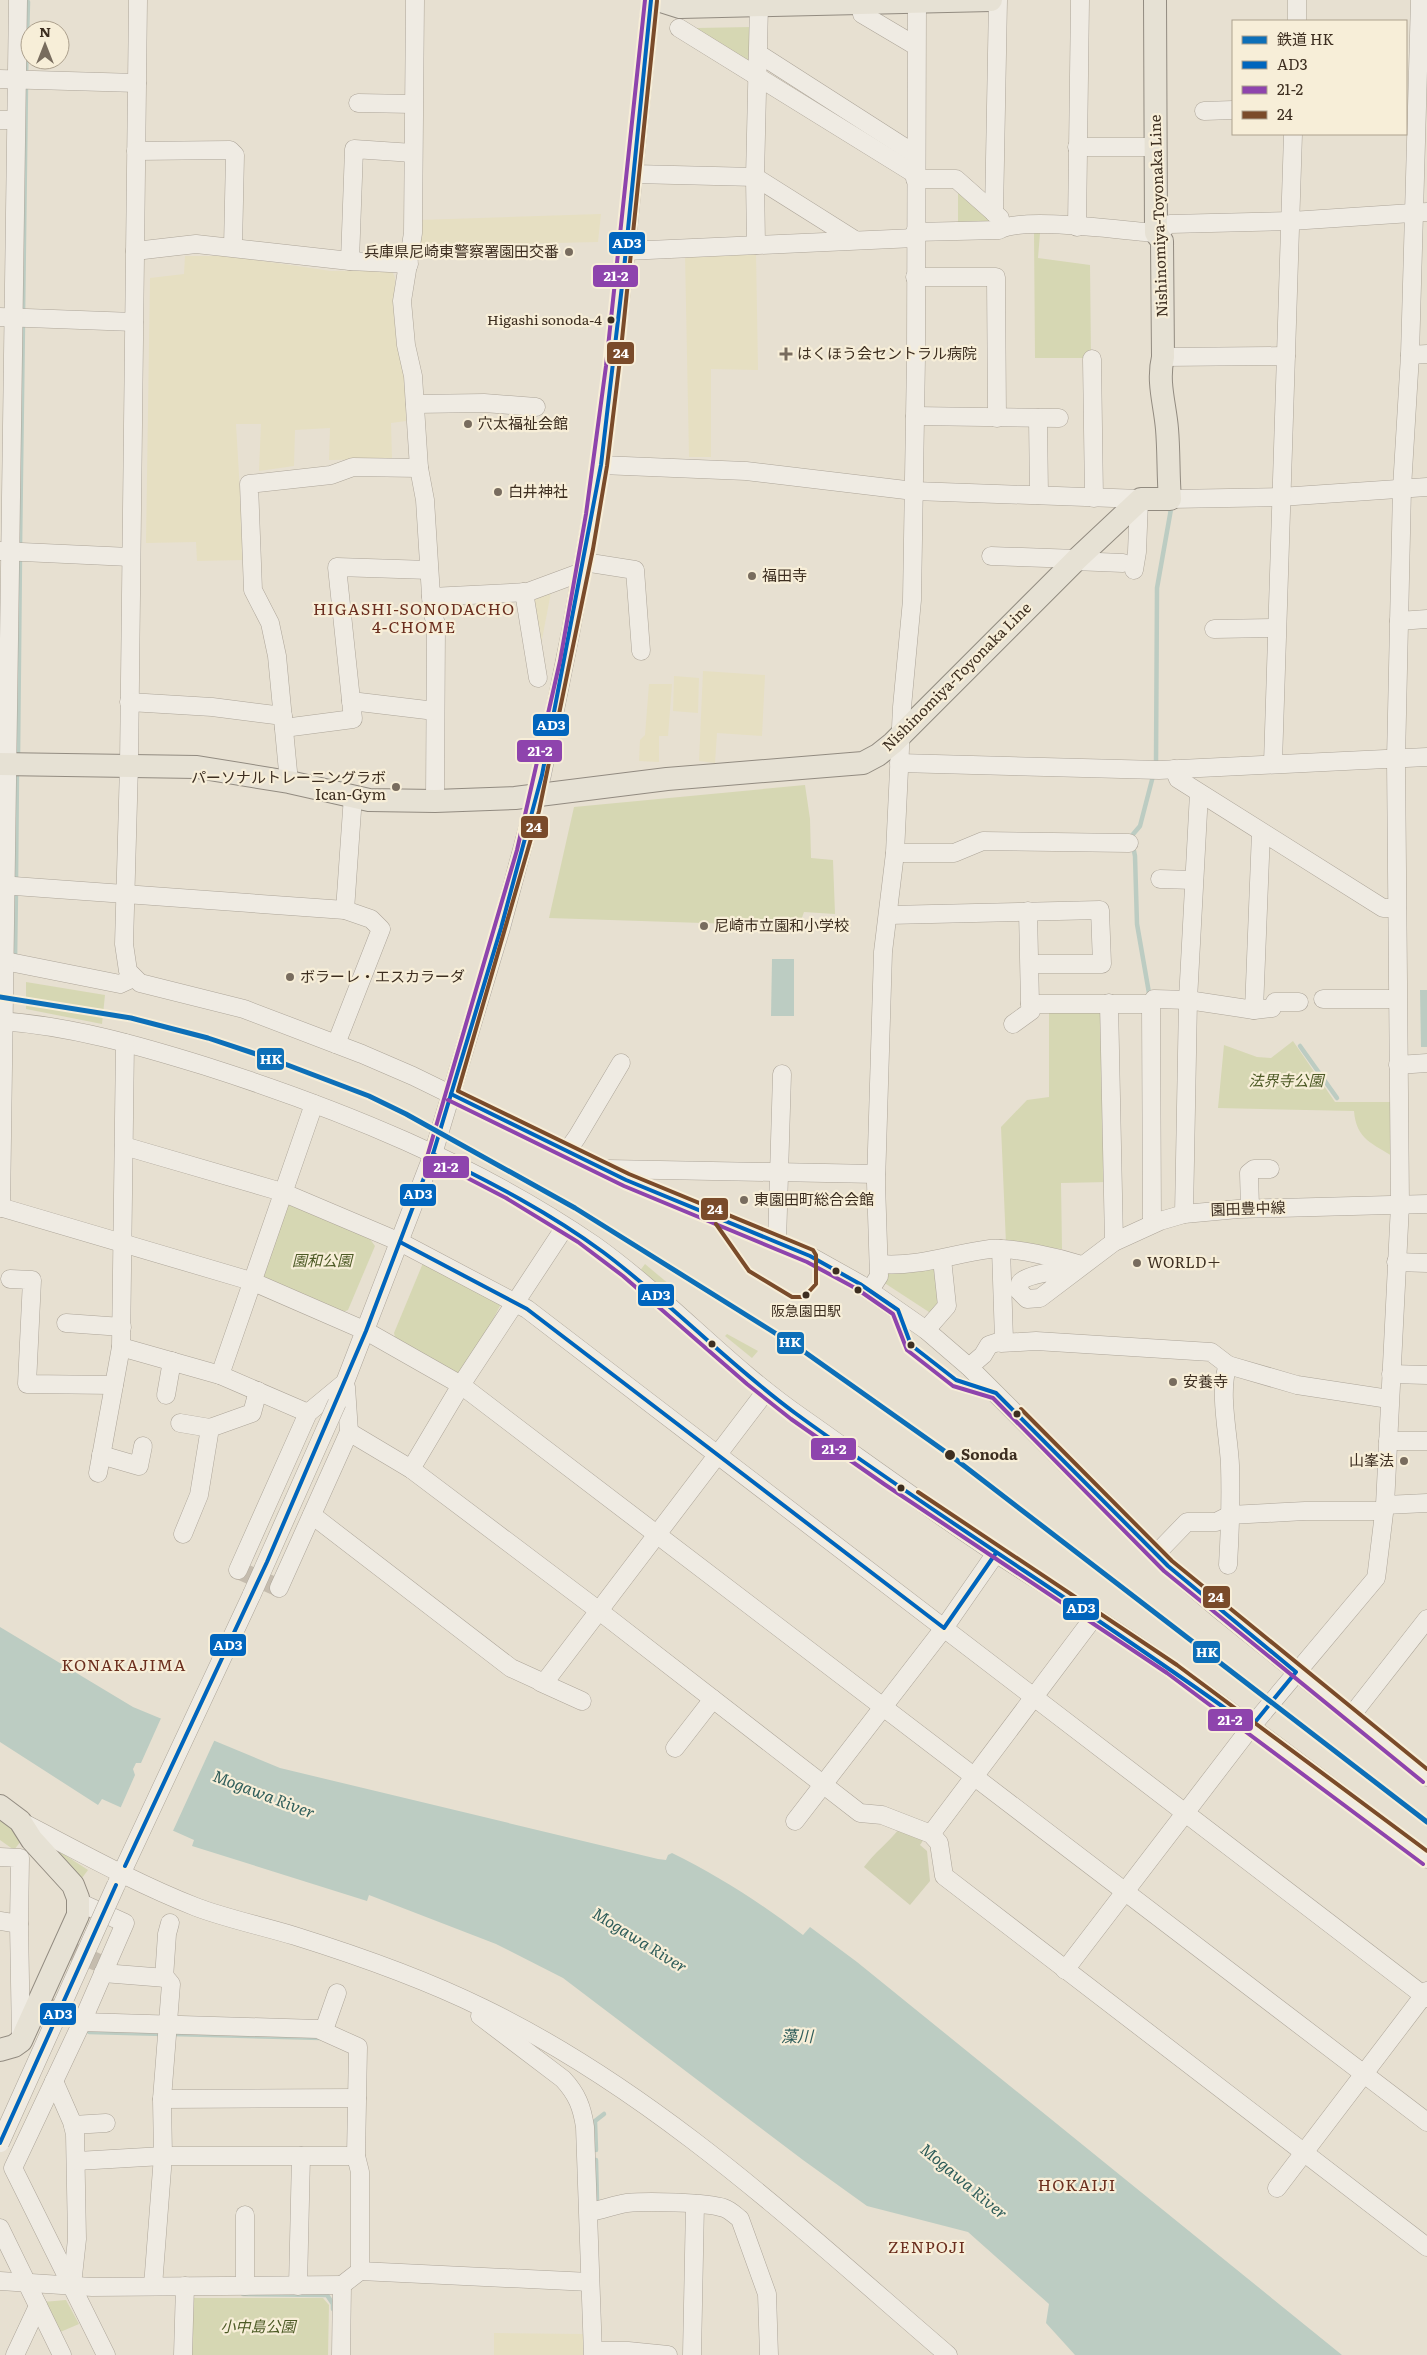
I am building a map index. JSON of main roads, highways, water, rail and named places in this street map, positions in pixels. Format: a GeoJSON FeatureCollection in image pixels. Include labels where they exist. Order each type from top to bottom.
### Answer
{"type":"FeatureCollection","features":[{"type":"Feature","properties":{"kind":"main road"},"geometry":{"type":"LineString","coordinates":[[658,0],[680,6],[992,0]]}},
{"type":"Feature","properties":{"kind":"main road","name":"Nishinomiya-Toyonaka Line"},"geometry":{"type":"LineString","coordinates":[[10,764],[211,768],[289,782],[369,800],[435,801],[537,795],[667,779],[863,763],[878,755],[900,736],[1075,560],[1140,500],[1170,499],[1167,429],[1161,394],[1160,374],[1163,357],[1162,241],[1156,234],[1154,147],[1155,0]]}},
{"type":"Feature","properties":{"kind":"main road"},"geometry":{"type":"LineString","coordinates":[[0,1806],[20,1821],[32,1840],[73,1885],[78,1898],[78,1915],[20,2041],[14,2046],[0,2050]]}},
{"type":"Feature","properties":{"kind":"water"},"geometry":{"type":"Polygon","coordinates":[[[772,959],[794,959],[794,1016],[771,1016],[772,959]]]}},
{"type":"Feature","properties":{"kind":"water"},"geometry":{"type":"Polygon","coordinates":[[[1420,990],[1427,990],[1427,1047],[1421,1047],[1420,990]]]}},
{"type":"Feature","properties":{"kind":"water","name":"藻川"},"geometry":{"type":"Polygon","coordinates":[[[0,1627],[133,1707],[280,1768],[658,1859],[666,1860],[668,1855],[672,1853],[707,1871],[772,1912],[803,1935],[810,1927],[857,1962],[1342,2355],[1075,2355],[1046,2323],[1049,2304],[968,2232],[867,2206],[803,2160],[563,1978],[496,1944],[369,1895],[367,1901],[192,1846],[194,1840],[102,1799],[98,1805],[0,1742],[0,1627]]]}},
{"type":"Feature","properties":{"kind":"waterway"},"geometry":{"type":"LineString","coordinates":[[26,77],[28,2]]}},
{"type":"Feature","properties":{"kind":"waterway"},"geometry":{"type":"LineString","coordinates":[[23,315],[26,85]]}},
{"type":"Feature","properties":{"kind":"waterway"},"geometry":{"type":"LineString","coordinates":[[20,547],[23,322]]}},
{"type":"Feature","properties":{"kind":"waterway"},"geometry":{"type":"LineString","coordinates":[[1156,763],[1157,588],[1171,509],[1168,509]]}},
{"type":"Feature","properties":{"kind":"waterway"},"geometry":{"type":"LineString","coordinates":[[18,757],[20,555]]}},
{"type":"Feature","properties":{"kind":"waterway"},"geometry":{"type":"LineString","coordinates":[[16,882],[17,770]]}},
{"type":"Feature","properties":{"kind":"waterway"},"geometry":{"type":"LineString","coordinates":[[1129,839],[1140,826],[1153,776]]}},
{"type":"Feature","properties":{"kind":"waterway"},"geometry":{"type":"LineString","coordinates":[[1133,846],[1137,924],[1149,993],[1153,993]]}},
{"type":"Feature","properties":{"kind":"waterway"},"geometry":{"type":"LineString","coordinates":[[15,960],[16,890]]}},
{"type":"Feature","properties":{"kind":"waterway"},"geometry":{"type":"LineString","coordinates":[[1300,1046],[1337,1098]]}},
{"type":"Feature","properties":{"kind":"waterway"},"geometry":{"type":"LineString","coordinates":[[89,2032],[164,2034]]}},
{"type":"Feature","properties":{"kind":"waterway"},"geometry":{"type":"LineString","coordinates":[[172,2034],[321,2038]]}},
{"type":"Feature","properties":{"kind":"waterway"},"geometry":{"type":"LineString","coordinates":[[596,2150],[595,2121],[604,2114]]}},
{"type":"Feature","properties":{"kind":"waterway"},"geometry":{"type":"LineString","coordinates":[[596,2160],[597,2201]]}},
{"type":"Feature","properties":{"kind":"waterway"},"geometry":{"type":"LineString","coordinates":[[243,2294],[327,2295],[333,2304],[333,2309]]}},
{"type":"Feature","properties":{"kind":"tunnel"},"geometry":{"type":"LineString","coordinates":[[238,1570],[279,1588]]}},
{"type":"Feature","properties":{"kind":"tunnel"},"geometry":{"type":"LineString","coordinates":[[63,1947],[106,1966]]}},
{"type":"Feature","properties":{"kind":"tunnel"},"geometry":{"type":"LineString","coordinates":[[38,2002],[82,2022]]}},
{"type":"Feature","properties":{"kind":"rail line","name":"HK"},"geometry":{"type":"LineString","coordinates":[[0,997],[131,1018],[208,1038],[277,1061],[369,1096],[406,1114],[575,1208],[799,1348],[950,1455],[1427,1822]]}},
{"type":"Feature","properties":{"kind":"place","name":"兵庫県尼崎東警察署園田交番"},"geometry":{"type":"Point","coordinates":[569,252]}},
{"type":"Feature","properties":{"kind":"place","name":"Higashi sonoda-4"},"geometry":{"type":"Point","coordinates":[611,320]}},
{"type":"Feature","properties":{"kind":"place","name":"はくほう会セントラル病院"},"geometry":{"type":"Point","coordinates":[786,354]}},
{"type":"Feature","properties":{"kind":"place","name":"穴太福祉会館"},"geometry":{"type":"Point","coordinates":[468,424]}},
{"type":"Feature","properties":{"kind":"place","name":"白井神社"},"geometry":{"type":"Point","coordinates":[498,492]}},
{"type":"Feature","properties":{"kind":"place","name":"福田寺"},"geometry":{"type":"Point","coordinates":[752,576]}},
{"type":"Feature","properties":{"kind":"place","name":"パーソナルトレーニングラボ Ican-Gym"},"geometry":{"type":"Point","coordinates":[396,787]}},
{"type":"Feature","properties":{"kind":"place","name":"尼崎市立園和小学校"},"geometry":{"type":"Point","coordinates":[704,926]}},
{"type":"Feature","properties":{"kind":"place","name":"ボラーレ・エスカラーダ"},"geometry":{"type":"Point","coordinates":[290,977]}},
{"type":"Feature","properties":{"kind":"place","name":"東園田町総合会館"},"geometry":{"type":"Point","coordinates":[744,1200]}},
{"type":"Feature","properties":{"kind":"place","name":"WORLD＋"},"geometry":{"type":"Point","coordinates":[1137,1263]}},
{"type":"Feature","properties":{"kind":"place","name":"阪急園田駅"},"geometry":{"type":"Point","coordinates":[806,1295]}},
{"type":"Feature","properties":{"kind":"place","name":"安養寺"},"geometry":{"type":"Point","coordinates":[1173,1382]}},
{"type":"Feature","properties":{"kind":"place","name":"Sonoda"},"geometry":{"type":"Point","coordinates":[950,1455]}},
{"type":"Feature","properties":{"kind":"place","name":"山峯法"},"geometry":{"type":"Point","coordinates":[1404,1461]}},
{"type":"Feature","properties":{"kind":"district","name":"HIGASHI-SONODACHO 4-CHOME"},"geometry":{"type":"Point","coordinates":[414,618]}},
{"type":"Feature","properties":{"kind":"district","name":"KONAKAJIMA"},"geometry":{"type":"Point","coordinates":[124,1665]}},
{"type":"Feature","properties":{"kind":"district","name":"HOKAIJI"},"geometry":{"type":"Point","coordinates":[1077,2185]}},
{"type":"Feature","properties":{"kind":"district","name":"ZENPOJI"},"geometry":{"type":"Point","coordinates":[927,2247]}},
{"type":"Feature","properties":{"kind":"park label","name":"法界寺公園"},"geometry":{"type":"Point","coordinates":[1286,1081]}},
{"type":"Feature","properties":{"kind":"park label","name":"園和公園"},"geometry":{"type":"Point","coordinates":[322,1261]}},
{"type":"Feature","properties":{"kind":"park label","name":"小中島公園"},"geometry":{"type":"Point","coordinates":[258,2327]}},
{"type":"Feature","properties":{"kind":"water label","name":"Mogawa River"},"geometry":{"type":"Point","coordinates":[264,1794]}},
{"type":"Feature","properties":{"kind":"water label","name":"Mogawa River"},"geometry":{"type":"Point","coordinates":[640,1940]}},
{"type":"Feature","properties":{"kind":"water label","name":"Mogawa River"},"geometry":{"type":"Point","coordinates":[964,2181]}}]}
